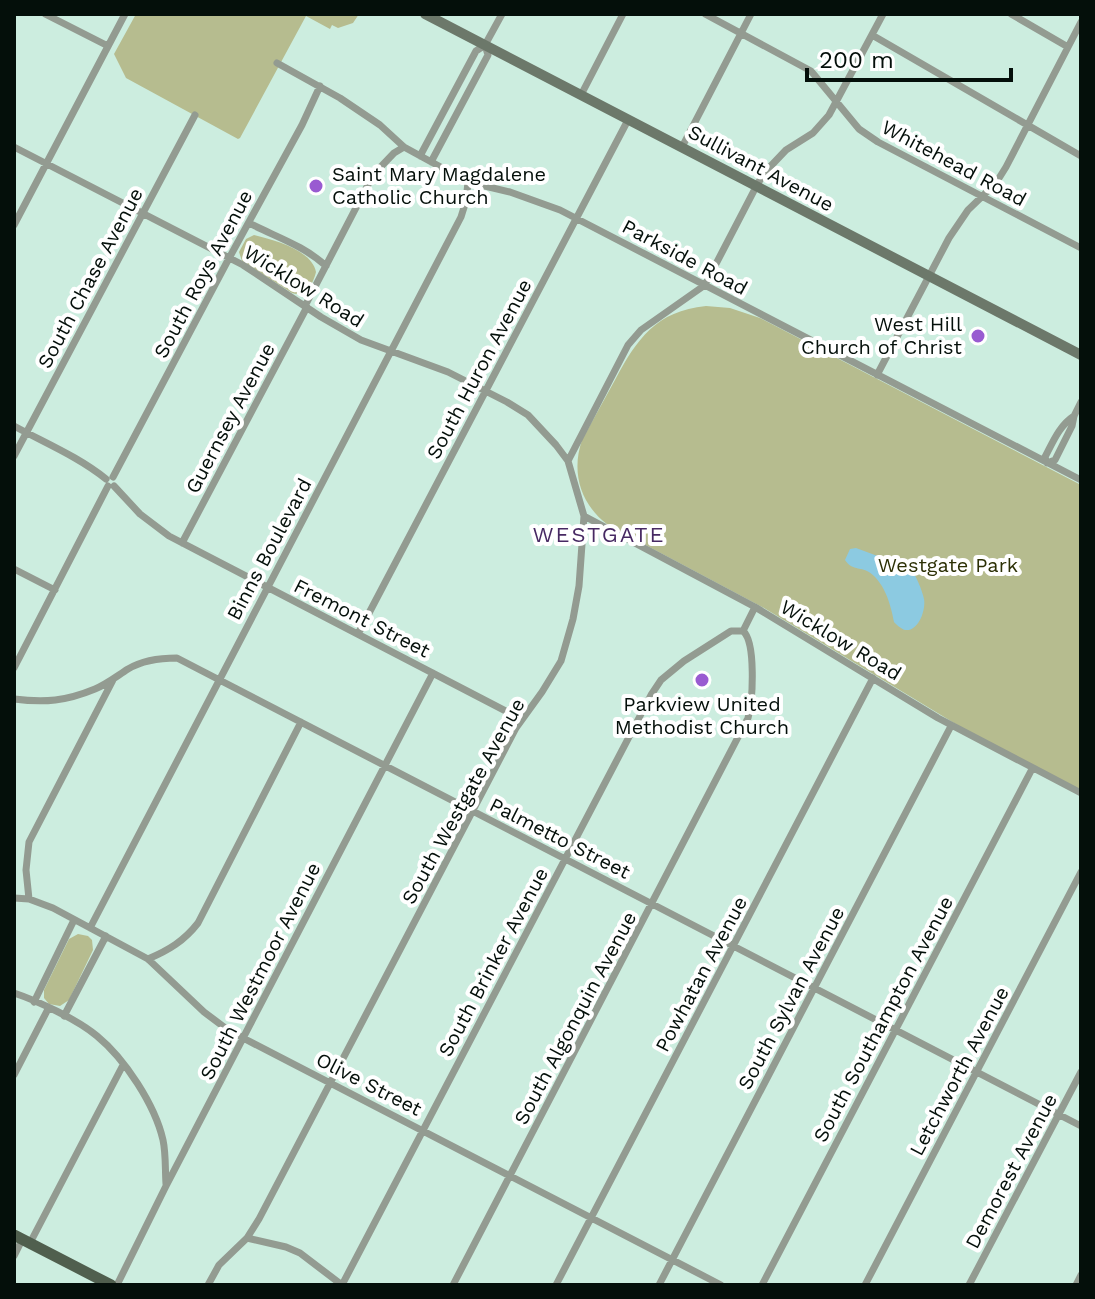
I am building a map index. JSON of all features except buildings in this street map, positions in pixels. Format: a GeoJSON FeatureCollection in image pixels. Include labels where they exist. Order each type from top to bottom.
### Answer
{"type":"FeatureCollection","features":[{"type":"Feature","properties":{"kind":"main road","name":"Sullivant Avenue"},"geometry":{"type":"LineString","coordinates":[[425,14],[1081,355]]}},
{"type":"Feature","properties":{"kind":"main road"},"geometry":{"type":"LineString","coordinates":[[22,1240],[111,1285]]}},
{"type":"Feature","properties":{"kind":"street"},"geometry":{"type":"LineString","coordinates":[[45,14],[108,46]]}},
{"type":"Feature","properties":{"kind":"street"},"geometry":{"type":"LineString","coordinates":[[14,225],[125,14]]}},
{"type":"Feature","properties":{"kind":"street"},"geometry":{"type":"LineString","coordinates":[[420,156],[476,51],[485,45],[502,14]]}},
{"type":"Feature","properties":{"kind":"street"},"geometry":{"type":"LineString","coordinates":[[581,95],[623,14]]}},
{"type":"Feature","properties":{"kind":"street","name":"Whitehead Road"},"geometry":{"type":"LineString","coordinates":[[705,14],[811,71],[859,129],[878,142],[1081,248]]}},
{"type":"Feature","properties":{"kind":"street"},"geometry":{"type":"LineString","coordinates":[[682,147],[751,14]]}},
{"type":"Feature","properties":{"kind":"street"},"geometry":{"type":"LineString","coordinates":[[568,461],[628,345],[641,330],[705,285],[756,186],[786,150],[822,124],[837,102],[883,14]]}},
{"type":"Feature","properties":{"kind":"street"},"geometry":{"type":"LineString","coordinates":[[1011,14],[1068,47]]}},
{"type":"Feature","properties":{"kind":"street"},"geometry":{"type":"LineString","coordinates":[[877,375],[949,238],[1006,167],[1081,22]]}},
{"type":"Feature","properties":{"kind":"street"},"geometry":{"type":"LineString","coordinates":[[872,35],[1081,156]]}},
{"type":"Feature","properties":{"kind":"street"},"geometry":{"type":"LineString","coordinates":[[431,162],[488,55],[485,45]]}},
{"type":"Feature","properties":{"kind":"street","name":"Parkside Road"},"geometry":{"type":"LineString","coordinates":[[277,63],[320,86],[380,125],[404,147],[468,182],[533,199],[576,218],[1081,480]]}},
{"type":"Feature","properties":{"kind":"street","name":"South Roys Avenue"},"geometry":{"type":"LineString","coordinates":[[14,668],[320,86]]}},
{"type":"Feature","properties":{"kind":"street","name":"South Chase Avenue"},"geometry":{"type":"LineString","coordinates":[[14,456],[195,115]]}},
{"type":"Feature","properties":{"kind":"street","name":"South Huron Avenue"},"geometry":{"type":"LineString","coordinates":[[358,634],[628,120]]}},
{"type":"Feature","properties":{"kind":"street","name":"Wicklow Road"},"geometry":{"type":"LineString","coordinates":[[14,147],[229,258],[361,340],[448,372],[486,391],[528,415],[568,461]]}},
{"type":"Feature","properties":{"kind":"street","name":"Guernsey Avenue"},"geometry":{"type":"LineString","coordinates":[[182,543],[373,175],[404,147]]}},
{"type":"Feature","properties":{"kind":"street","name":"Binns Boulevard"},"geometry":{"type":"LineString","coordinates":[[90,928],[461,217],[468,182]]}},
{"type":"Feature","properties":{"kind":"street"},"geometry":{"type":"LineString","coordinates":[[249,223],[292,242],[326,266]]}},
{"type":"Feature","properties":{"kind":"street"},"geometry":{"type":"LineString","coordinates":[[1047,463],[1045,457],[1054,439],[1065,422],[1074,416],[1081,402]]}},
{"type":"Feature","properties":{"kind":"street","name":"Fremont Street"},"geometry":{"type":"LineString","coordinates":[[14,426],[93,469],[110,482],[145,519],[182,543],[521,719]]}},
{"type":"Feature","properties":{"kind":"street","name":"South Westgate Avenue"},"geometry":{"type":"LineString","coordinates":[[208,1285],[219,1265],[247,1238],[259,1219],[521,719],[555,672],[566,647],[579,586],[584,516],[568,461]]}},
{"type":"Feature","properties":{"kind":"street","name":"Wicklow Road"},"geometry":{"type":"LineString","coordinates":[[584,516],[755,607],[951,726],[1081,793]]}},
{"type":"Feature","properties":{"kind":"street"},"geometry":{"type":"LineString","coordinates":[[14,569],[55,590]]}},
{"type":"Feature","properties":{"kind":"street"},"geometry":{"type":"LineString","coordinates":[[743,631],[755,607]]}},
{"type":"Feature","properties":{"kind":"street","name":"South Brinker Avenue"},"geometry":{"type":"LineString","coordinates":[[342,1285],[651,695],[673,668],[736,629],[743,631]]}},
{"type":"Feature","properties":{"kind":"street","name":"South Algonquin Avenue"},"geometry":{"type":"LineString","coordinates":[[453,1285],[748,718],[753,687],[750,640],[743,631]]}},
{"type":"Feature","properties":{"kind":"street","name":"Palmetto Street"},"geometry":{"type":"LineString","coordinates":[[14,699],[40,702],[64,700],[95,689],[137,664],[177,658],[1081,1126]]}},
{"type":"Feature","properties":{"kind":"street","name":"South Westmoor Avenue"},"geometry":{"type":"LineString","coordinates":[[117,1285],[433,673]]}},
{"type":"Feature","properties":{"kind":"street"},"geometry":{"type":"LineString","coordinates":[[29,899],[26,870],[29,842],[114,678]]}},
{"type":"Feature","properties":{"kind":"street","name":"Powhatan Avenue"},"geometry":{"type":"LineString","coordinates":[[556,1285],[873,678]]}},
{"type":"Feature","properties":{"kind":"street"},"geometry":{"type":"LineString","coordinates":[[148,959],[174,947],[198,923],[301,722]]}},
{"type":"Feature","properties":{"kind":"street","name":"South Sylvan Avenue"},"geometry":{"type":"LineString","coordinates":[[659,1285],[951,726]]}},
{"type":"Feature","properties":{"kind":"street","name":"South Southampton Avenue"},"geometry":{"type":"LineString","coordinates":[[762,1285],[1032,769]]}},
{"type":"Feature","properties":{"kind":"street","name":"Letchworth Avenue"},"geometry":{"type":"LineString","coordinates":[[865,1285],[1081,872]]}},
{"type":"Feature","properties":{"kind":"street","name":"Olive Street"},"geometry":{"type":"LineString","coordinates":[[14,898],[29,899],[148,959],[204,1012],[243,1038],[721,1285]]}},
{"type":"Feature","properties":{"kind":"street"},"geometry":{"type":"LineString","coordinates":[[34,1002],[74,920]]}},
{"type":"Feature","properties":{"kind":"street"},"geometry":{"type":"LineString","coordinates":[[64,1016],[106,936]]}},
{"type":"Feature","properties":{"kind":"street"},"geometry":{"type":"LineString","coordinates":[[14,993],[96,1035],[123,1065],[155,1117],[164,1149],[166,1186]]}},
{"type":"Feature","properties":{"kind":"street"},"geometry":{"type":"LineString","coordinates":[[14,1075],[48,1009]]}},
{"type":"Feature","properties":{"kind":"street"},"geometry":{"type":"LineString","coordinates":[[14,1256],[123,1065]]}},
{"type":"Feature","properties":{"kind":"street","name":"Demorest Avenue"},"geometry":{"type":"LineString","coordinates":[[969,1285],[1081,1072]]}},
{"type":"Feature","properties":{"kind":"street"},"geometry":{"type":"LineString","coordinates":[[164,1149],[181,1158]]}},
{"type":"Feature","properties":{"kind":"street"},"geometry":{"type":"LineString","coordinates":[[247,1238],[300,1253],[342,1285]]}},
{"type":"Feature","properties":{"kind":"street"},"geometry":{"type":"LineString","coordinates":[[1076,1285],[1081,1275]]}},
{"type":"Feature","properties":{"kind":"green space"},"geometry":{"type":"Polygon","coordinates":[[[136,14],[359,14],[353,23],[338,28],[332,25],[330,29],[306,16],[238,139],[126,78],[114,54],[136,14]]]}},
{"type":"Feature","properties":{"kind":"green space"},"geometry":{"type":"Polygon","coordinates":[[[254,235],[291,247],[313,264],[316,272],[308,289],[301,294],[292,293],[242,261],[239,252],[246,239],[254,235]]]}},
{"type":"Feature","properties":{"kind":"green space","name":"Westgate Park"},"geometry":{"type":"Polygon","coordinates":[[[706,306],[730,308],[760,318],[1081,485],[1081,790],[969,732],[764,608],[598,517],[580,487],[577,464],[582,440],[640,340],[674,314],[706,306]]]}},
{"type":"Feature","properties":{"kind":"green space"},"geometry":{"type":"Polygon","coordinates":[[[78,934],[92,940],[93,950],[69,1000],[60,1006],[49,1004],[44,998],[44,990],[69,939],[78,934]]]}},
{"type":"Feature","properties":{"kind":"water"},"geometry":{"type":"Polygon","coordinates":[[[856,548],[912,571],[924,603],[923,614],[910,630],[900,628],[895,623],[878,580],[845,560],[850,549],[856,548]]]}},
{"type":"Feature","properties":{"kind":"place","name":"Saint Mary Magdalene Catholic Church"},"geometry":{"type":"Point","coordinates":[316,186]}},
{"type":"Feature","properties":{"kind":"place","name":"West Hill Church of Christ"},"geometry":{"type":"Point","coordinates":[978,336]}},
{"type":"Feature","properties":{"kind":"place","name":"Parkview United Methodist Church"},"geometry":{"type":"Point","coordinates":[702,680]}},
{"type":"Feature","properties":{"kind":"district","name":"WESTGATE"},"geometry":{"type":"Point","coordinates":[599,534]}}]}
